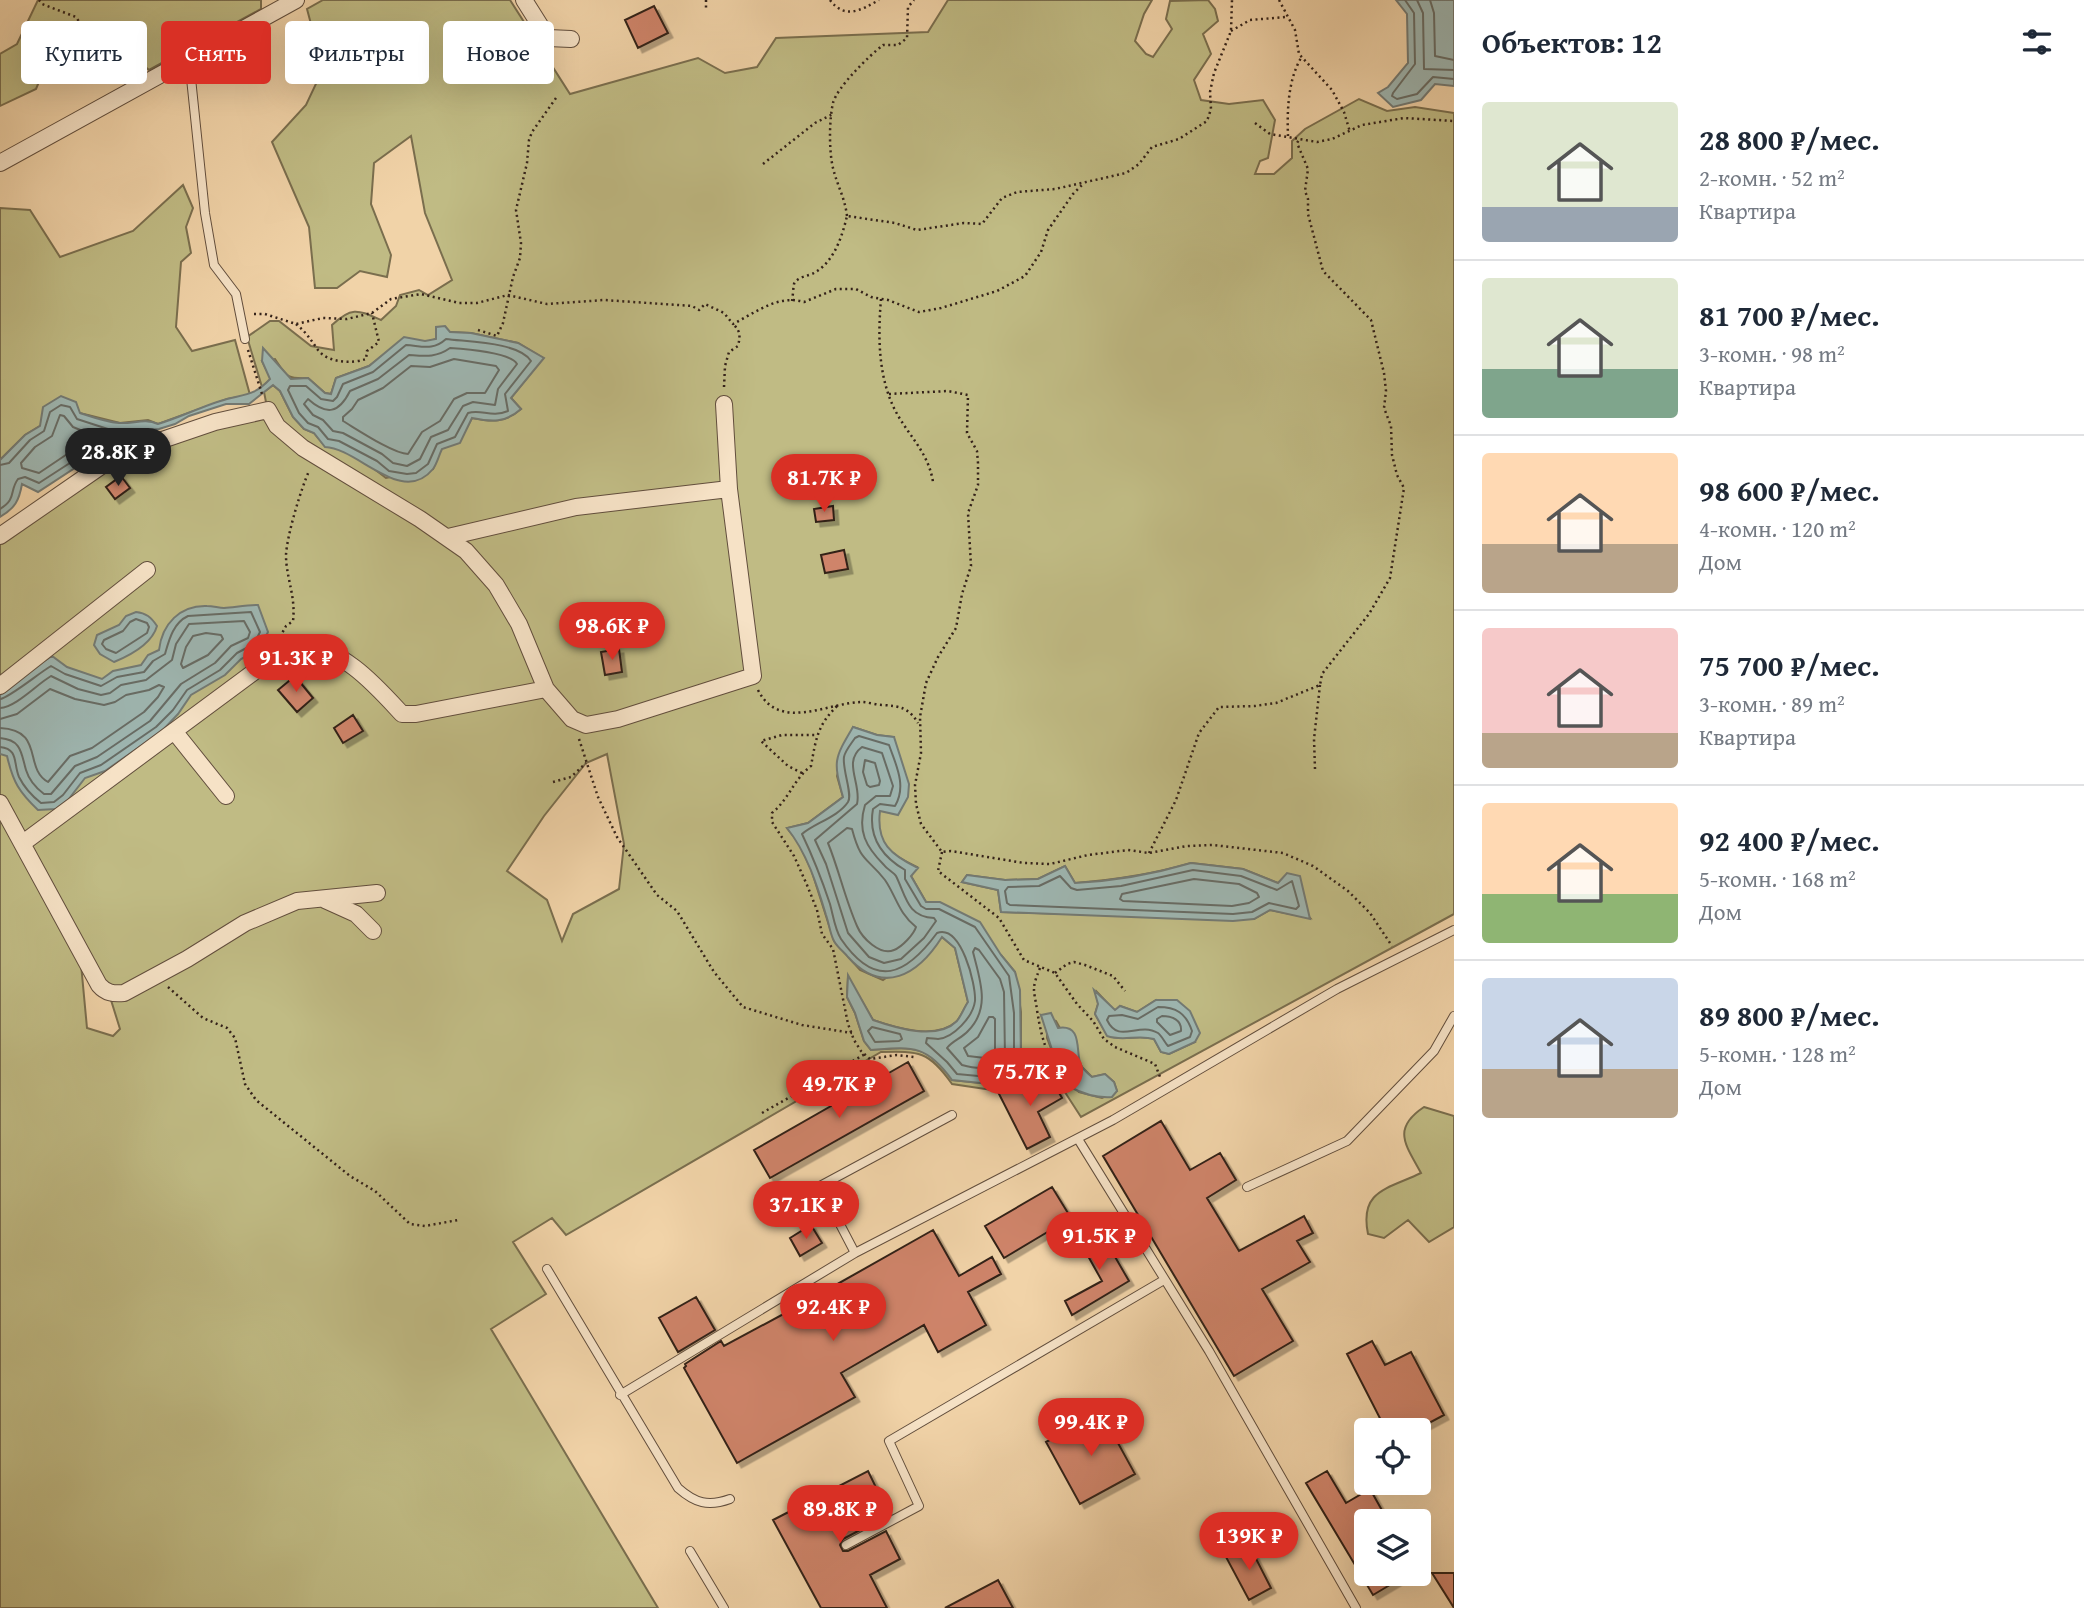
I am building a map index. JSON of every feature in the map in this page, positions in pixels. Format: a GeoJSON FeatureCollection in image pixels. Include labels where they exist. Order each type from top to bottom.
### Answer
{"type":"FeatureCollection","features":[{"type":"Feature","properties":{"kind":"street"},"geometry":{"type":"LineString","coordinates":[[258,21],[296,0]]}},
{"type":"Feature","properties":{"kind":"street"},"geometry":{"type":"LineString","coordinates":[[524,0],[548,38],[571,39]]}},
{"type":"Feature","properties":{"kind":"street"},"geometry":{"type":"LineString","coordinates":[[0,163],[161,74]]}},
{"type":"Feature","properties":{"kind":"street"},"geometry":{"type":"LineString","coordinates":[[0,536],[107,462],[127,452],[215,422],[268,410],[277,426],[314,455],[448,537],[466,551],[496,585],[519,624],[546,690],[572,719],[586,725],[618,719],[753,676],[729,489],[724,404]]}},
{"type":"Feature","properties":{"kind":"street"},"geometry":{"type":"LineString","coordinates":[[448,537],[576,507],[729,489]]}},
{"type":"Feature","properties":{"kind":"street"},"geometry":{"type":"LineString","coordinates":[[0,686],[147,570]]}},
{"type":"Feature","properties":{"kind":"street"},"geometry":{"type":"LineString","coordinates":[[23,843],[270,660],[301,648],[335,654],[354,667],[402,714],[416,714],[546,690]]}},
{"type":"Feature","properties":{"kind":"street"},"geometry":{"type":"LineString","coordinates":[[174,731],[226,796]]}},
{"type":"Feature","properties":{"kind":"street"},"geometry":{"type":"LineString","coordinates":[[0,803],[65,927],[99,985],[104,991],[114,994],[124,993],[228,936],[245,923],[297,901],[377,893]]}},
{"type":"Feature","properties":{"kind":"street"},"geometry":{"type":"LineString","coordinates":[[319,898],[356,914],[373,931]]}},
{"type":"Feature","properties":{"kind":"lane"},"geometry":{"type":"LineString","coordinates":[[192,84],[205,213],[214,265],[236,294],[245,339]]}},
{"type":"Feature","properties":{"kind":"lane"},"geometry":{"type":"LineString","coordinates":[[620,1395],[855,1253],[1010,1171],[1078,1139],[1337,989],[1454,930]]}},
{"type":"Feature","properties":{"kind":"lane"},"geometry":{"type":"LineString","coordinates":[[1247,1187],[1347,1141],[1434,1051],[1454,1016]]}},
{"type":"Feature","properties":{"kind":"lane"},"geometry":{"type":"LineString","coordinates":[[855,1253],[820,1186],[952,1115]]}},
{"type":"Feature","properties":{"kind":"lane"},"geometry":{"type":"LineString","coordinates":[[1078,1139],[1209,1352],[1356,1608]]}},
{"type":"Feature","properties":{"kind":"lane"},"geometry":{"type":"LineString","coordinates":[[547,1269],[678,1488],[690,1499],[704,1504],[730,1499]]}},
{"type":"Feature","properties":{"kind":"lane"},"geometry":{"type":"LineString","coordinates":[[846,1545],[919,1506],[889,1441],[1164,1280]]}},
{"type":"Feature","properties":{"kind":"lane"},"geometry":{"type":"LineString","coordinates":[[690,1550],[724,1608]]}},
{"type":"Feature","properties":{"kind":"path"},"geometry":{"type":"LineString","coordinates":[[39,0],[76,17],[96,48],[119,62],[142,85]]}},
{"type":"Feature","properties":{"kind":"path"},"geometry":{"type":"LineString","coordinates":[[706,0],[706,9]]}},
{"type":"Feature","properties":{"kind":"path"},"geometry":{"type":"LineString","coordinates":[[830,0],[837,9],[848,12],[861,10],[879,0]]}},
{"type":"Feature","properties":{"kind":"path"},"geometry":{"type":"LineString","coordinates":[[792,301],[794,284],[816,272],[835,252],[847,216],[845,199],[837,183],[831,160],[834,101],[855,71],[873,52],[883,45],[898,45],[907,38],[908,7],[914,0]]}},
{"type":"Feature","properties":{"kind":"path"},"geometry":{"type":"LineString","coordinates":[[847,216],[895,223],[917,230],[964,223],[982,224],[1002,198],[1017,192],[1055,189],[1126,173],[1139,164],[1152,147],[1179,139],[1206,121],[1212,109],[1210,92],[1214,73],[1231,31],[1232,0]]}},
{"type":"Feature","properties":{"kind":"path"},"geometry":{"type":"LineString","coordinates":[[1279,0],[1295,30],[1301,58],[1332,90],[1344,112],[1350,132]]}},
{"type":"Feature","properties":{"kind":"path"},"geometry":{"type":"LineString","coordinates":[[1231,31],[1250,20],[1286,17]]}},
{"type":"Feature","properties":{"kind":"path"},"geometry":{"type":"LineString","coordinates":[[1288,135],[1291,92],[1296,66],[1301,58]]}},
{"type":"Feature","properties":{"kind":"path"},"geometry":{"type":"LineString","coordinates":[[478,330],[497,336],[503,323],[508,295],[520,257],[521,243],[516,210],[527,163],[529,141],[532,132],[556,98]]}},
{"type":"Feature","properties":{"kind":"path"},"geometry":{"type":"LineString","coordinates":[[763,164],[815,122],[833,114]]}},
{"type":"Feature","properties":{"kind":"path"},"geometry":{"type":"LineString","coordinates":[[1255,123],[1270,134],[1317,142],[1332,139],[1362,125],[1404,118],[1454,121]]}},
{"type":"Feature","properties":{"kind":"path"},"geometry":{"type":"LineString","coordinates":[[1300,138],[1297,143],[1308,169],[1305,191],[1308,214],[1323,271],[1371,320],[1384,373],[1384,408],[1391,426],[1392,455],[1397,475],[1404,488],[1390,578],[1369,614],[1322,674],[1314,739],[1315,769]]}},
{"type":"Feature","properties":{"kind":"path"},"geometry":{"type":"LineString","coordinates":[[733,324],[771,304],[804,302],[836,289],[856,289],[871,297],[919,312],[997,291],[1025,276],[1041,252],[1048,230],[1084,183]]}},
{"type":"Feature","properties":{"kind":"path"},"geometry":{"type":"LineString","coordinates":[[296,324],[372,313],[391,299],[421,295],[477,303],[508,295],[547,304],[614,300],[692,306],[699,310],[705,304],[724,313],[740,331],[738,346],[729,352],[724,366],[724,404]]}},
{"type":"Feature","properties":{"kind":"path"},"geometry":{"type":"LineString","coordinates":[[881,299],[880,358],[889,394],[893,407],[930,464],[933,482]]}},
{"type":"Feature","properties":{"kind":"path"},"geometry":{"type":"LineString","coordinates":[[240,314],[265,314],[296,324],[306,332],[319,352],[353,363],[366,359],[368,351],[379,342],[372,313]]}},
{"type":"Feature","properties":{"kind":"path"},"geometry":{"type":"LineString","coordinates":[[245,339],[263,397]]}},
{"type":"Feature","properties":{"kind":"path"},"geometry":{"type":"LineString","coordinates":[[889,394],[948,391],[968,395],[967,433],[977,451],[978,485],[968,513],[971,566],[962,594],[956,628],[926,682],[920,726],[921,753],[915,785],[916,804],[921,824],[942,852],[938,872],[999,918],[1024,960],[1055,973],[1104,1039],[1115,1047],[1155,1064],[1163,1091]]}},
{"type":"Feature","properties":{"kind":"path"},"geometry":{"type":"LineString","coordinates":[[278,657],[277,644],[286,626],[292,621],[294,607],[286,555],[290,532],[302,486],[314,455]]}},
{"type":"Feature","properties":{"kind":"path"},"geometry":{"type":"LineString","coordinates":[[753,676],[759,693],[768,704],[783,711],[807,712],[863,702],[898,706],[910,711],[920,726]]}},
{"type":"Feature","properties":{"kind":"path"},"geometry":{"type":"LineString","coordinates":[[1149,853],[1176,800],[1199,733],[1219,708],[1276,703],[1320,685]]}},
{"type":"Feature","properties":{"kind":"path"},"geometry":{"type":"LineString","coordinates":[[837,706],[823,721],[817,735],[811,766],[802,773],[788,797],[772,813],[772,822],[794,856],[817,910],[822,934],[833,949],[852,1033],[865,1055],[870,1059],[897,1055],[914,1057]]}},
{"type":"Feature","properties":{"kind":"path"},"geometry":{"type":"LineString","coordinates":[[572,719],[586,763],[617,837],[657,895],[677,911],[714,972],[743,1007],[802,1025],[852,1033]]}},
{"type":"Feature","properties":{"kind":"path"},"geometry":{"type":"LineString","coordinates":[[802,773],[788,766],[761,741],[782,736],[817,735]]}},
{"type":"Feature","properties":{"kind":"path"},"geometry":{"type":"LineString","coordinates":[[552,782],[571,777],[586,763]]}},
{"type":"Feature","properties":{"kind":"path"},"geometry":{"type":"LineString","coordinates":[[942,852],[1050,864],[1088,855],[1128,850],[1149,853],[1187,846],[1213,845],[1283,853],[1313,866],[1348,891],[1382,929],[1398,958]]}},
{"type":"Feature","properties":{"kind":"path"},"geometry":{"type":"LineString","coordinates":[[1055,973],[1074,962],[1113,976],[1125,991]]}},
{"type":"Feature","properties":{"kind":"path"},"geometry":{"type":"LineString","coordinates":[[1040,968],[1033,993],[1041,1040],[1046,1054],[1069,1091]]}},
{"type":"Feature","properties":{"kind":"path"},"geometry":{"type":"LineString","coordinates":[[153,977],[203,1018],[227,1028],[235,1038],[245,1084],[256,1100],[350,1176],[375,1191],[410,1224],[425,1226],[458,1220]]}},
{"type":"Feature","properties":{"kind":"path"},"geometry":{"type":"LineString","coordinates":[[762,1113],[865,1055]]}},
{"type":"Feature","properties":{"kind":"shaded area"},"geometry":{"type":"Polygon","coordinates":[[[38,0],[261,0],[261,9],[239,21],[161,21],[161,63],[149,70],[147,21],[28,21],[38,0]]]}},
{"type":"Feature","properties":{"kind":"shaded area"},"geometry":{"type":"Polygon","coordinates":[[[323,0],[510,0],[523,21],[443,21],[443,84],[554,84],[554,69],[570,94],[698,58],[725,73],[757,67],[776,38],[928,32],[948,0],[1152,0],[1135,41],[1146,54],[1153,57],[1172,29],[1166,19],[1170,1],[1208,0],[1215,9],[1218,21],[1203,34],[1211,54],[1194,80],[1201,100],[1229,104],[1263,100],[1275,120],[1268,158],[1260,161],[1255,174],[1274,174],[1292,158],[1292,141],[1305,129],[1359,99],[1387,111],[1415,107],[1454,113],[1454,914],[1081,1117],[1050,1069],[1026,1083],[1022,1075],[992,1090],[952,1084],[937,1065],[922,1055],[881,1052],[566,1235],[552,1218],[513,1242],[546,1294],[491,1329],[658,1608],[0,1608],[0,536],[107,462],[267,407],[264,392],[273,385],[280,391],[293,417],[304,429],[314,433],[325,446],[349,453],[386,478],[433,469],[441,449],[466,429],[472,418],[498,420],[521,409],[511,398],[543,358],[518,343],[471,333],[450,332],[436,339],[385,354],[369,366],[336,378],[331,394],[325,393],[308,378],[288,376],[275,359],[262,361],[271,379],[262,387],[247,337],[270,321],[279,321],[311,346],[334,350],[332,325],[350,312],[361,312],[381,320],[396,306],[400,295],[419,290],[428,295],[452,280],[425,213],[411,136],[374,163],[371,204],[391,255],[387,277],[360,271],[337,288],[315,288],[309,227],[272,142],[306,105],[316,84],[429,84],[429,21],[310,21],[307,9],[323,0]],[[853,727],[837,776],[843,797],[808,823],[787,828],[798,842],[811,869],[834,941],[860,970],[883,980],[942,937],[955,948],[968,1002],[958,1020],[947,1027],[927,1031],[904,1029],[873,1020],[848,977],[847,997],[864,1041],[871,1050],[908,1048],[926,1053],[952,1080],[990,1084],[1021,1061],[1021,1012],[1015,972],[1001,955],[926,902],[911,876],[917,867],[893,853],[882,841],[879,832],[879,806],[894,737],[853,727]],[[607,754],[586,763],[544,816],[507,871],[547,900],[562,941],[573,914],[619,889],[624,844],[607,754]],[[1191,863],[1119,878],[1075,883],[1065,866],[1038,879],[1005,880],[967,875],[962,882],[998,890],[1001,912],[1254,919],[1270,910],[1310,918],[1278,883],[1243,869],[1191,863]],[[81,964],[87,1028],[113,1036],[120,1029],[111,1000],[114,994],[81,964]],[[1097,992],[1095,1014],[1107,1035],[1154,1039],[1161,1052],[1169,1054],[1195,1042],[1156,1000],[1137,1012],[1120,1006],[1115,1011],[1097,992]],[[1041,1015],[1047,1038],[1054,1056],[1061,1062],[1066,1080],[1079,1092],[1102,1098],[1117,1091],[1114,1082],[1105,1074],[1092,1077],[1082,1067],[1056,1021],[1041,1015]]]}},
{"type":"Feature","properties":{"kind":"shaded area"},"geometry":{"type":"Polygon","coordinates":[[[21,36],[21,84],[38,84],[36,89],[0,106],[0,54],[17,44],[21,36]]]}},
{"type":"Feature","properties":{"kind":"shaded area"},"geometry":{"type":"Polygon","coordinates":[[[183,185],[193,208],[186,227],[191,253],[181,262],[176,327],[192,351],[235,340],[250,395],[227,399],[158,424],[148,420],[120,423],[80,413],[40,426],[25,435],[0,460],[0,208],[30,210],[60,257],[133,231],[183,185]]]}},
{"type":"Feature","properties":{"kind":"shaded area"},"geometry":{"type":"Polygon","coordinates":[[[1424,1107],[1454,1116],[1454,1227],[1429,1242],[1408,1220],[1384,1238],[1368,1234],[1366,1219],[1372,1200],[1387,1188],[1421,1173],[1404,1138],[1408,1123],[1424,1107]]]}},
{"type":"Feature","properties":{"kind":"water"},"geometry":{"type":"Polygon","coordinates":[[[1396,0],[1454,0],[1454,86],[1435,84],[1421,100],[1393,107],[1378,93],[1388,87],[1408,63],[1407,14],[1396,0]]]}},
{"type":"Feature","properties":{"kind":"water"},"geometry":{"type":"Polygon","coordinates":[[[445,326],[450,332],[471,333],[518,343],[544,358],[511,398],[521,409],[498,420],[472,418],[460,443],[442,449],[436,465],[421,479],[408,482],[394,479],[351,456],[325,447],[314,433],[304,429],[293,417],[280,391],[273,385],[249,404],[226,404],[159,429],[133,430],[38,492],[22,484],[16,504],[0,517],[0,460],[25,435],[40,426],[43,407],[61,396],[76,402],[80,413],[99,419],[119,423],[143,421],[158,424],[260,388],[270,379],[262,361],[263,348],[291,379],[308,378],[325,393],[331,394],[336,378],[369,366],[404,337],[425,341],[436,339],[436,327],[445,326]]]}},
{"type":"Feature","properties":{"kind":"water"},"geometry":{"type":"Polygon","coordinates":[[[258,605],[268,632],[260,649],[241,659],[225,675],[191,695],[161,732],[105,771],[85,778],[68,800],[56,809],[38,810],[26,798],[14,780],[7,756],[0,754],[0,695],[22,675],[52,656],[67,667],[102,679],[113,671],[141,665],[148,655],[159,650],[168,624],[189,609],[258,605]]]}},
{"type":"Feature","properties":{"kind":"water"},"geometry":{"type":"Polygon","coordinates":[[[136,612],[148,616],[157,626],[151,638],[134,652],[114,662],[100,654],[94,645],[97,635],[119,625],[126,616],[136,612]]]}},
{"type":"Feature","properties":{"kind":"water"},"geometry":{"type":"Polygon","coordinates":[[[853,727],[894,737],[909,784],[908,797],[898,815],[880,811],[880,832],[887,847],[918,868],[911,876],[926,902],[940,902],[980,922],[1015,972],[1020,990],[1021,1061],[1017,1070],[1009,1077],[990,1084],[952,1080],[934,1060],[917,1050],[871,1050],[864,1041],[847,997],[848,975],[873,1020],[904,1029],[928,1032],[949,1027],[957,1021],[968,1002],[955,948],[942,937],[922,962],[899,976],[887,978],[874,976],[861,969],[835,943],[811,870],[787,828],[808,823],[843,797],[837,760],[853,727]]]}},
{"type":"Feature","properties":{"kind":"water"},"geometry":{"type":"Polygon","coordinates":[[[1191,863],[1243,869],[1278,883],[1287,873],[1300,876],[1310,919],[1270,910],[1254,919],[1233,921],[1001,912],[998,890],[962,882],[967,875],[1005,880],[1038,879],[1065,866],[1075,883],[1090,882],[1134,876],[1191,863]]]}},
{"type":"Feature","properties":{"kind":"water"},"geometry":{"type":"Polygon","coordinates":[[[1094,990],[1115,1010],[1120,1006],[1137,1012],[1156,1000],[1177,1000],[1190,1011],[1200,1033],[1195,1042],[1169,1054],[1161,1052],[1154,1039],[1107,1036],[1095,1014],[1098,1004],[1094,990]]]}},
{"type":"Feature","properties":{"kind":"water"},"geometry":{"type":"Polygon","coordinates":[[[1051,1013],[1058,1028],[1066,1028],[1074,1034],[1080,1063],[1085,1071],[1092,1077],[1105,1074],[1114,1082],[1117,1091],[1112,1097],[1091,1095],[1070,1087],[1061,1062],[1054,1056],[1041,1015],[1051,1013]]]}},
{"type":"Feature","properties":{"kind":"building"},"geometry":{"type":"Polygon","coordinates":[[[654,6],[668,33],[638,48],[625,20],[654,6]]]}},
{"type":"Feature","properties":{"kind":"building"},"geometry":{"type":"Polygon","coordinates":[[[121,476],[130,488],[115,499],[106,487],[121,476]]]}},
{"type":"Feature","properties":{"kind":"building"},"geometry":{"type":"Polygon","coordinates":[[[833,506],[834,520],[816,522],[814,509],[833,506]]]}},
{"type":"Feature","properties":{"kind":"building"},"geometry":{"type":"Polygon","coordinates":[[[844,550],[848,569],[825,573],[821,555],[844,550]]]}},
{"type":"Feature","properties":{"kind":"building"},"geometry":{"type":"Polygon","coordinates":[[[619,649],[622,672],[605,675],[601,652],[619,649]]]}},
{"type":"Feature","properties":{"kind":"building"},"geometry":{"type":"Polygon","coordinates":[[[295,676],[313,698],[297,712],[278,690],[295,676]]]}},
{"type":"Feature","properties":{"kind":"building"},"geometry":{"type":"Polygon","coordinates":[[[353,715],[363,731],[343,743],[334,728],[353,715]]]}},
{"type":"Feature","properties":{"kind":"building"},"geometry":{"type":"Polygon","coordinates":[[[908,1062],[924,1091],[770,1178],[754,1150],[908,1062]]]}},
{"type":"Feature","properties":{"kind":"building"},"geometry":{"type":"Polygon","coordinates":[[[1049,1075],[1062,1098],[1038,1112],[1050,1137],[1027,1149],[998,1092],[1021,1080],[1025,1089],[1049,1075]]]}},
{"type":"Feature","properties":{"kind":"building"},"geometry":{"type":"Polygon","coordinates":[[[1161,1121],[1190,1170],[1220,1153],[1236,1180],[1207,1198],[1239,1251],[1304,1216],[1313,1233],[1297,1241],[1310,1262],[1262,1289],[1293,1341],[1234,1376],[1103,1156],[1161,1121]]]}},
{"type":"Feature","properties":{"kind":"building"},"geometry":{"type":"Polygon","coordinates":[[[1052,1187],[1071,1218],[1004,1258],[985,1226],[1052,1187]]]}},
{"type":"Feature","properties":{"kind":"building"},"geometry":{"type":"Polygon","coordinates":[[[811,1225],[822,1243],[800,1256],[790,1238],[811,1225]]]}},
{"type":"Feature","properties":{"kind":"building"},"geometry":{"type":"Polygon","coordinates":[[[1099,1229],[1129,1281],[1072,1315],[1065,1301],[1102,1281],[1079,1240],[1099,1229]]]}},
{"type":"Feature","properties":{"kind":"building"},"geometry":{"type":"Polygon","coordinates":[[[933,1230],[959,1276],[992,1257],[1001,1274],[968,1292],[986,1325],[938,1352],[924,1325],[841,1373],[855,1397],[737,1463],[684,1368],[685,1364],[721,1341],[724,1346],[933,1230]]]}},
{"type":"Feature","properties":{"kind":"building"},"geometry":{"type":"Polygon","coordinates":[[[696,1297],[715,1330],[678,1352],[659,1318],[696,1297]]]}},
{"type":"Feature","properties":{"kind":"building"},"geometry":{"type":"Polygon","coordinates":[[[1372,1341],[1385,1365],[1411,1352],[1444,1415],[1431,1422],[1431,1418],[1380,1418],[1347,1354],[1372,1341]]]}},
{"type":"Feature","properties":{"kind":"building"},"geometry":{"type":"Polygon","coordinates":[[[1101,1412],[1135,1474],[1080,1504],[1046,1442],[1101,1412]]]}},
{"type":"Feature","properties":{"kind":"building"},"geometry":{"type":"Polygon","coordinates":[[[868,1471],[887,1510],[877,1515],[879,1520],[843,1539],[840,1545],[843,1551],[848,1551],[886,1531],[900,1559],[870,1575],[887,1608],[821,1608],[773,1520],[868,1471]]]}},
{"type":"Feature","properties":{"kind":"building"},"geometry":{"type":"Polygon","coordinates":[[[1327,1471],[1346,1503],[1360,1495],[1373,1495],[1381,1509],[1354,1509],[1354,1563],[1306,1483],[1327,1471]]]}},
{"type":"Feature","properties":{"kind":"building"},"geometry":{"type":"Polygon","coordinates":[[[1249,1545],[1271,1588],[1249,1600],[1226,1557],[1249,1545]]]}},
{"type":"Feature","properties":{"kind":"building"},"geometry":{"type":"Polygon","coordinates":[[[1432,1573],[1454,1573],[1454,1608],[1432,1573]]]}},
{"type":"Feature","properties":{"kind":"building"},"geometry":{"type":"Polygon","coordinates":[[[998,1580],[1013,1608],[945,1608],[998,1580]]]}},
{"type":"Feature","properties":{"kind":"building"},"geometry":{"type":"Polygon","coordinates":[[[1368,1586],[1388,1586],[1373,1595],[1368,1586]]]}}]}
